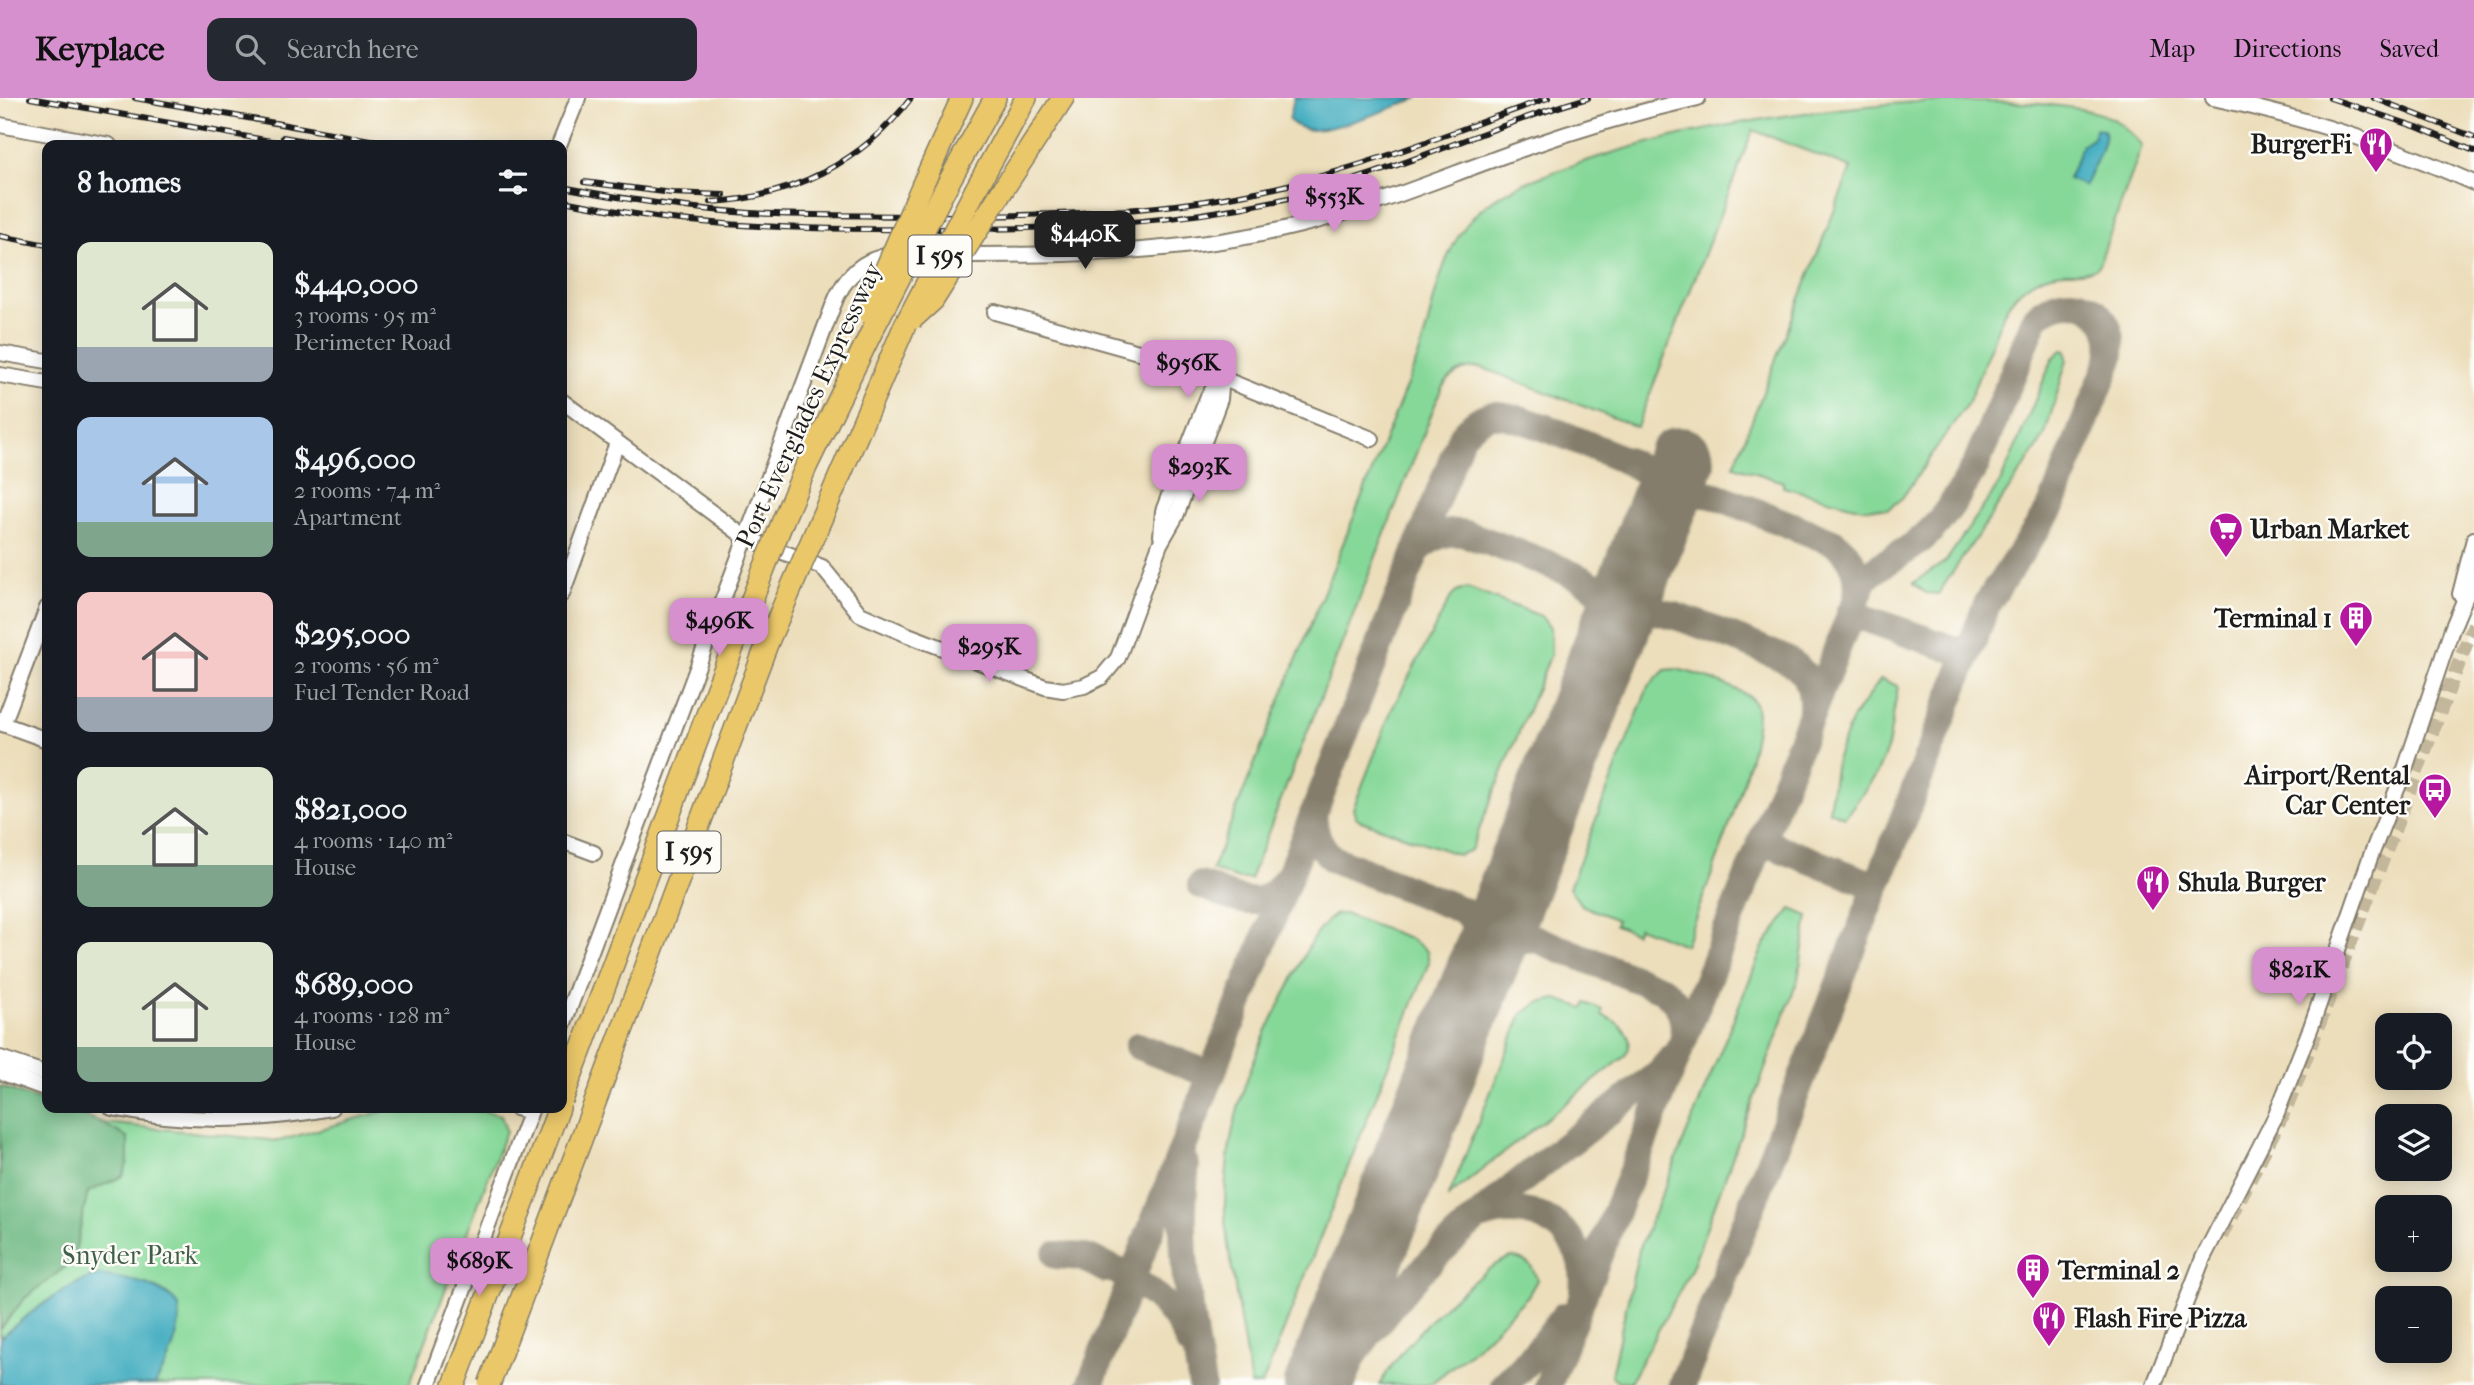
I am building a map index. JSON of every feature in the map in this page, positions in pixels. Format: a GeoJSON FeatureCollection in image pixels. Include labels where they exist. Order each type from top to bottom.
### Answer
{"type":"FeatureCollection","features":[{"type":"Feature","properties":{"kind":"highway"},"geometry":{"type":"LineString","coordinates":[[806,467],[859,331],[962,98]]}},
{"type":"Feature","properties":{"kind":"highway","name":"Port Everglades Expressway"},"geometry":{"type":"LineString","coordinates":[[567,1087],[735,642],[806,467],[946,187],[995,98]]}},
{"type":"Feature","properties":{"kind":"highway","name":"Port Everglades Expressway"},"geometry":{"type":"LineString","coordinates":[[489,1385],[767,644],[905,325],[1026,98]]}},
{"type":"Feature","properties":{"kind":"highway"},"geometry":{"type":"LineString","coordinates":[[905,325],[933,300],[1063,98]]}},
{"type":"Feature","properties":{"kind":"highway"},"geometry":{"type":"LineString","coordinates":[[454,1385],[557,1113]]}},
{"type":"Feature","properties":{"kind":"street"},"geometry":{"type":"LineString","coordinates":[[561,140],[578,98]]}},
{"type":"Feature","properties":{"kind":"street"},"geometry":{"type":"LineString","coordinates":[[567,1015],[837,295],[853,272],[867,261],[891,255],[1079,254],[1175,247],[1246,237],[1356,210],[1587,127],[1698,98]]}},
{"type":"Feature","properties":{"kind":"street"},"geometry":{"type":"LineString","coordinates":[[2213,98],[2346,133],[2474,183]]}},
{"type":"Feature","properties":{"kind":"street"},"geometry":{"type":"LineString","coordinates":[[0,125],[82,140]]}},
{"type":"Feature","properties":{"kind":"street"},"geometry":{"type":"LineString","coordinates":[[995,312],[1222,377],[1372,439]]}},
{"type":"Feature","properties":{"kind":"street"},"geometry":{"type":"LineString","coordinates":[[0,354],[42,360]]}},
{"type":"Feature","properties":{"kind":"street"},"geometry":{"type":"LineString","coordinates":[[0,375],[42,382]]}},
{"type":"Feature","properties":{"kind":"street"},"geometry":{"type":"LineString","coordinates":[[567,405],[746,538],[822,567],[860,614],[1045,687],[1063,690],[1093,683],[1102,677],[1118,658],[1160,544],[1176,516],[1220,399],[1222,377]]}},
{"type":"Feature","properties":{"kind":"street"},"geometry":{"type":"LineString","coordinates":[[567,580],[617,443]]}},
{"type":"Feature","properties":{"kind":"street"},"geometry":{"type":"LineString","coordinates":[[2452,629],[2474,538]]}},
{"type":"Feature","properties":{"kind":"street"},"geometry":{"type":"LineString","coordinates":[[2154,1385],[2203,1258],[2280,1106],[2405,769],[2452,629],[2474,577]]}},
{"type":"Feature","properties":{"kind":"street"},"geometry":{"type":"LineString","coordinates":[[42,621],[1,724],[42,738]]}},
{"type":"Feature","properties":{"kind":"street"},"geometry":{"type":"LineString","coordinates":[[567,843],[594,853]]}},
{"type":"Feature","properties":{"kind":"street"},"geometry":{"type":"LineString","coordinates":[[0,1058],[42,1072]]}},
{"type":"Feature","properties":{"kind":"street"},"geometry":{"type":"LineString","coordinates":[[0,1072],[42,1087]]}},
{"type":"Feature","properties":{"kind":"street"},"geometry":{"type":"LineString","coordinates":[[147,1113],[190,1119],[231,1119],[286,1113]]}},
{"type":"Feature","properties":{"kind":"street"},"geometry":{"type":"LineString","coordinates":[[428,1385],[530,1113]]}},
{"type":"Feature","properties":{"kind":"green space"},"geometry":{"type":"Polygon","coordinates":[[[1915,102],[2018,103],[2074,108],[2115,120],[2142,146],[2098,267],[2039,278],[2012,300],[2006,308],[1969,401],[1902,498],[1888,509],[1862,508],[1783,487],[1783,482],[1734,466],[1851,168],[1753,130],[1637,427],[1483,368],[1470,368],[1460,372],[1442,387],[1250,879],[1239,879],[1212,870],[1418,357],[1442,271],[1467,224],[1490,202],[1518,186],[1618,151],[1702,130],[1786,115],[1915,102]]]}},
{"type":"Feature","properties":{"kind":"green space"},"geometry":{"type":"Polygon","coordinates":[[[2062,350],[2066,351],[2067,360],[2045,434],[1938,594],[1926,593],[1913,583],[1946,561],[2001,481],[2053,358],[2062,350]]]}},
{"type":"Feature","properties":{"kind":"green space"},"geometry":{"type":"Polygon","coordinates":[[[1467,588],[1541,616],[1550,628],[1551,654],[1471,850],[1459,855],[1361,821],[1353,809],[1392,709],[1451,597],[1467,588]]]}},
{"type":"Feature","properties":{"kind":"green space"},"geometry":{"type":"Polygon","coordinates":[[[1676,669],[1706,677],[1741,692],[1754,702],[1757,719],[1744,781],[1685,945],[1638,927],[1635,933],[1615,925],[1617,920],[1581,905],[1569,888],[1648,687],[1665,670],[1676,669]]]}},
{"type":"Feature","properties":{"kind":"green space"},"geometry":{"type":"Polygon","coordinates":[[[1881,679],[1898,686],[1888,747],[1876,775],[1845,817],[1829,811],[1836,760],[1852,719],[1881,679]]]}},
{"type":"Feature","properties":{"kind":"green space"},"geometry":{"type":"Polygon","coordinates":[[[1791,909],[1808,916],[1798,979],[1691,1270],[1630,1382],[1617,1381],[1611,1375],[1639,1250],[1763,947],[1791,909]]]}},
{"type":"Feature","properties":{"kind":"green space"},"geometry":{"type":"Polygon","coordinates":[[[1336,914],[1344,914],[1409,938],[1427,951],[1429,962],[1262,1385],[1251,1385],[1226,1228],[1226,1181],[1234,1123],[1241,1096],[1262,1042],[1314,938],[1336,914]]]}},
{"type":"Feature","properties":{"kind":"green space"},"geometry":{"type":"Polygon","coordinates":[[[1556,999],[1584,1008],[1586,1003],[1603,1010],[1602,1015],[1625,1031],[1628,1050],[1624,1057],[1449,1196],[1522,1014],[1539,1003],[1556,999]]]}},
{"type":"Feature","properties":{"kind":"green space","name":"Snyder Park"},"geometry":{"type":"Polygon","coordinates":[[[0,1086],[42,1101],[42,1113],[75,1113],[104,1123],[279,1141],[376,1113],[501,1115],[506,1131],[409,1385],[0,1385],[0,1086]]]}},
{"type":"Feature","properties":{"kind":"green space"},"geometry":{"type":"Polygon","coordinates":[[[0,1086],[42,1101],[42,1113],[76,1113],[119,1132],[128,1138],[128,1161],[123,1176],[88,1192],[73,1261],[24,1299],[0,1330],[0,1086]]]}},
{"type":"Feature","properties":{"kind":"green space"},"geometry":{"type":"Polygon","coordinates":[[[1512,1257],[1529,1264],[1537,1280],[1528,1296],[1477,1347],[1429,1385],[1379,1385],[1408,1344],[1441,1309],[1488,1269],[1512,1257]]]}},
{"type":"Feature","properties":{"kind":"water"},"geometry":{"type":"Polygon","coordinates":[[[1294,98],[1419,98],[1351,122],[1313,130],[1300,128],[1289,120],[1294,98]]]}},
{"type":"Feature","properties":{"kind":"water"},"geometry":{"type":"Polygon","coordinates":[[[2096,128],[2105,131],[2104,138],[2085,186],[2068,179],[2082,146],[2093,138],[2096,128]]]}},
{"type":"Feature","properties":{"kind":"water"},"geometry":{"type":"Polygon","coordinates":[[[100,1275],[154,1287],[172,1298],[179,1306],[176,1337],[155,1385],[0,1385],[0,1338],[34,1310],[62,1292],[100,1275]]]}},
{"type":"Feature","properties":{"kind":"taxiway"},"geometry":{"type":"LineString","coordinates":[[1548,1385],[1864,580],[1918,542],[1940,520],[1976,465],[2035,319],[2048,308],[2076,302],[2100,315],[2108,327],[2110,359],[2051,507],[1988,602],[1682,1385]]}},
{"type":"Feature","properties":{"kind":"taxiway"},"geometry":{"type":"LineString","coordinates":[[1090,1385],[1461,437],[1482,418],[1503,415],[1580,441],[1629,462],[1650,479],[1657,503],[1657,521]]}},
{"type":"Feature","properties":{"kind":"taxiway"},"geometry":{"type":"LineString","coordinates":[[1657,521],[1669,507],[1684,497],[1700,494],[1719,497],[1833,542],[1846,553],[1854,565],[1857,596]]}},
{"type":"Feature","properties":{"kind":"taxiway"},"geometry":{"type":"LineString","coordinates":[[1416,552],[1439,536],[1459,533],[1558,568],[1590,584],[1603,596],[1610,613],[1612,638]]}},
{"type":"Feature","properties":{"kind":"taxiway"},"geometry":{"type":"LineString","coordinates":[[1612,638],[1629,620],[1652,611],[1698,624],[1792,663],[1809,684],[1812,711]]}},
{"type":"Feature","properties":{"kind":"taxiway"},"geometry":{"type":"LineString","coordinates":[[1850,613],[1967,654]]}},
{"type":"Feature","properties":{"kind":"taxiway"},"geometry":{"type":"LineString","coordinates":[[1313,814],[1318,839],[1333,859],[1464,911],[1479,933],[1479,976]]}},
{"type":"Feature","properties":{"kind":"taxiway"},"geometry":{"type":"LineString","coordinates":[[1761,841],[1876,886]]}},
{"type":"Feature","properties":{"kind":"taxiway"},"geometry":{"type":"LineString","coordinates":[[1201,885],[1236,899],[1257,901],[1267,897],[1286,879]]}},
{"type":"Feature","properties":{"kind":"taxiway"},"geometry":{"type":"LineString","coordinates":[[1478,979],[1501,948],[1516,941],[1536,939],[1664,990],[1681,1012],[1684,1039]]}},
{"type":"Feature","properties":{"kind":"taxiway"},"geometry":{"type":"LineString","coordinates":[[1138,1046],[1211,1075]]}},
{"type":"Feature","properties":{"kind":"taxiway"},"geometry":{"type":"LineString","coordinates":[[1334,1385],[1388,1309],[1425,1267],[1480,1215],[1658,1074],[1672,1058]]}},
{"type":"Feature","properties":{"kind":"taxiway"},"geometry":{"type":"LineString","coordinates":[[1186,1165],[1184,1248],[1189,1303],[1202,1385]]}},
{"type":"Feature","properties":{"kind":"taxiway"},"geometry":{"type":"LineString","coordinates":[[1483,1216],[1503,1211],[1522,1212],[1539,1216],[1555,1225],[1568,1237],[1578,1252],[1583,1270],[1583,1291]]}},
{"type":"Feature","properties":{"kind":"taxiway"},"geometry":{"type":"LineString","coordinates":[[1056,1255],[1083,1257],[1105,1269]]}},
{"type":"Feature","properties":{"kind":"taxiway"},"geometry":{"type":"LineString","coordinates":[[1091,1259],[1136,1281],[1149,1291],[1172,1314],[1189,1343]]}},
{"type":"Feature","properties":{"kind":"taxiway"},"geometry":{"type":"LineString","coordinates":[[1504,1385],[1534,1355],[1564,1316]]}},
{"type":"Feature","properties":{"kind":"runway"},"geometry":{"type":"LineString","coordinates":[[1319,1385],[1680,462]]}},
{"type":"Feature","properties":{"kind":"tunnel"},"geometry":{"type":"LineString","coordinates":[[2221,1236],[2288,1104],[2474,624]]}},
{"type":"Feature","properties":{"kind":"railway"},"geometry":{"type":"LineString","coordinates":[[30,98],[265,140]]}},
{"type":"Feature","properties":{"kind":"railway"},"geometry":{"type":"LineString","coordinates":[[135,98],[370,140]]}},
{"type":"Feature","properties":{"kind":"railway"},"geometry":{"type":"LineString","coordinates":[[711,202],[769,193],[823,173],[871,141],[911,98]]}},
{"type":"Feature","properties":{"kind":"railway"},"geometry":{"type":"LineString","coordinates":[[567,188],[679,206],[772,214],[1018,215],[1155,207],[1201,202],[1292,184],[1389,155],[1548,98]]}},
{"type":"Feature","properties":{"kind":"railway"},"geometry":{"type":"LineString","coordinates":[[567,202],[671,219],[808,228],[1034,228],[1163,219],[1250,206],[1331,187],[1588,98]]}},
{"type":"Feature","properties":{"kind":"railway"},"geometry":{"type":"LineString","coordinates":[[2330,98],[2417,127],[2474,151]]}},
{"type":"Feature","properties":{"kind":"railway"},"geometry":{"type":"LineString","coordinates":[[2374,98],[2474,137]]}},
{"type":"Feature","properties":{"kind":"railway"},"geometry":{"type":"LineString","coordinates":[[283,137],[300,140]]}},
{"type":"Feature","properties":{"kind":"railway"},"geometry":{"type":"LineString","coordinates":[[584,182],[672,193],[724,195]]}},
{"type":"Feature","properties":{"kind":"railway"},"geometry":{"type":"LineString","coordinates":[[0,236],[42,244]]}},
{"type":"Feature","properties":{"kind":"place","name":"BurgerFi"},"geometry":{"type":"Point","coordinates":[2376,174]}},
{"type":"Feature","properties":{"kind":"place","name":"Urban Market"},"geometry":{"type":"Point","coordinates":[2226,559]}},
{"type":"Feature","properties":{"kind":"place","name":"Terminal 1"},"geometry":{"type":"Point","coordinates":[2356,648]}},
{"type":"Feature","properties":{"kind":"place","name":"Airport/Rental Car Center"},"geometry":{"type":"Point","coordinates":[2435,820]}},
{"type":"Feature","properties":{"kind":"place","name":"Shula Burger"},"geometry":{"type":"Point","coordinates":[2153,912]}},
{"type":"Feature","properties":{"kind":"place","name":"Terminal 2"},"geometry":{"type":"Point","coordinates":[2033,1300]}},
{"type":"Feature","properties":{"kind":"place","name":"Flash Fire Pizza"},"geometry":{"type":"Point","coordinates":[2049,1348]}}]}
